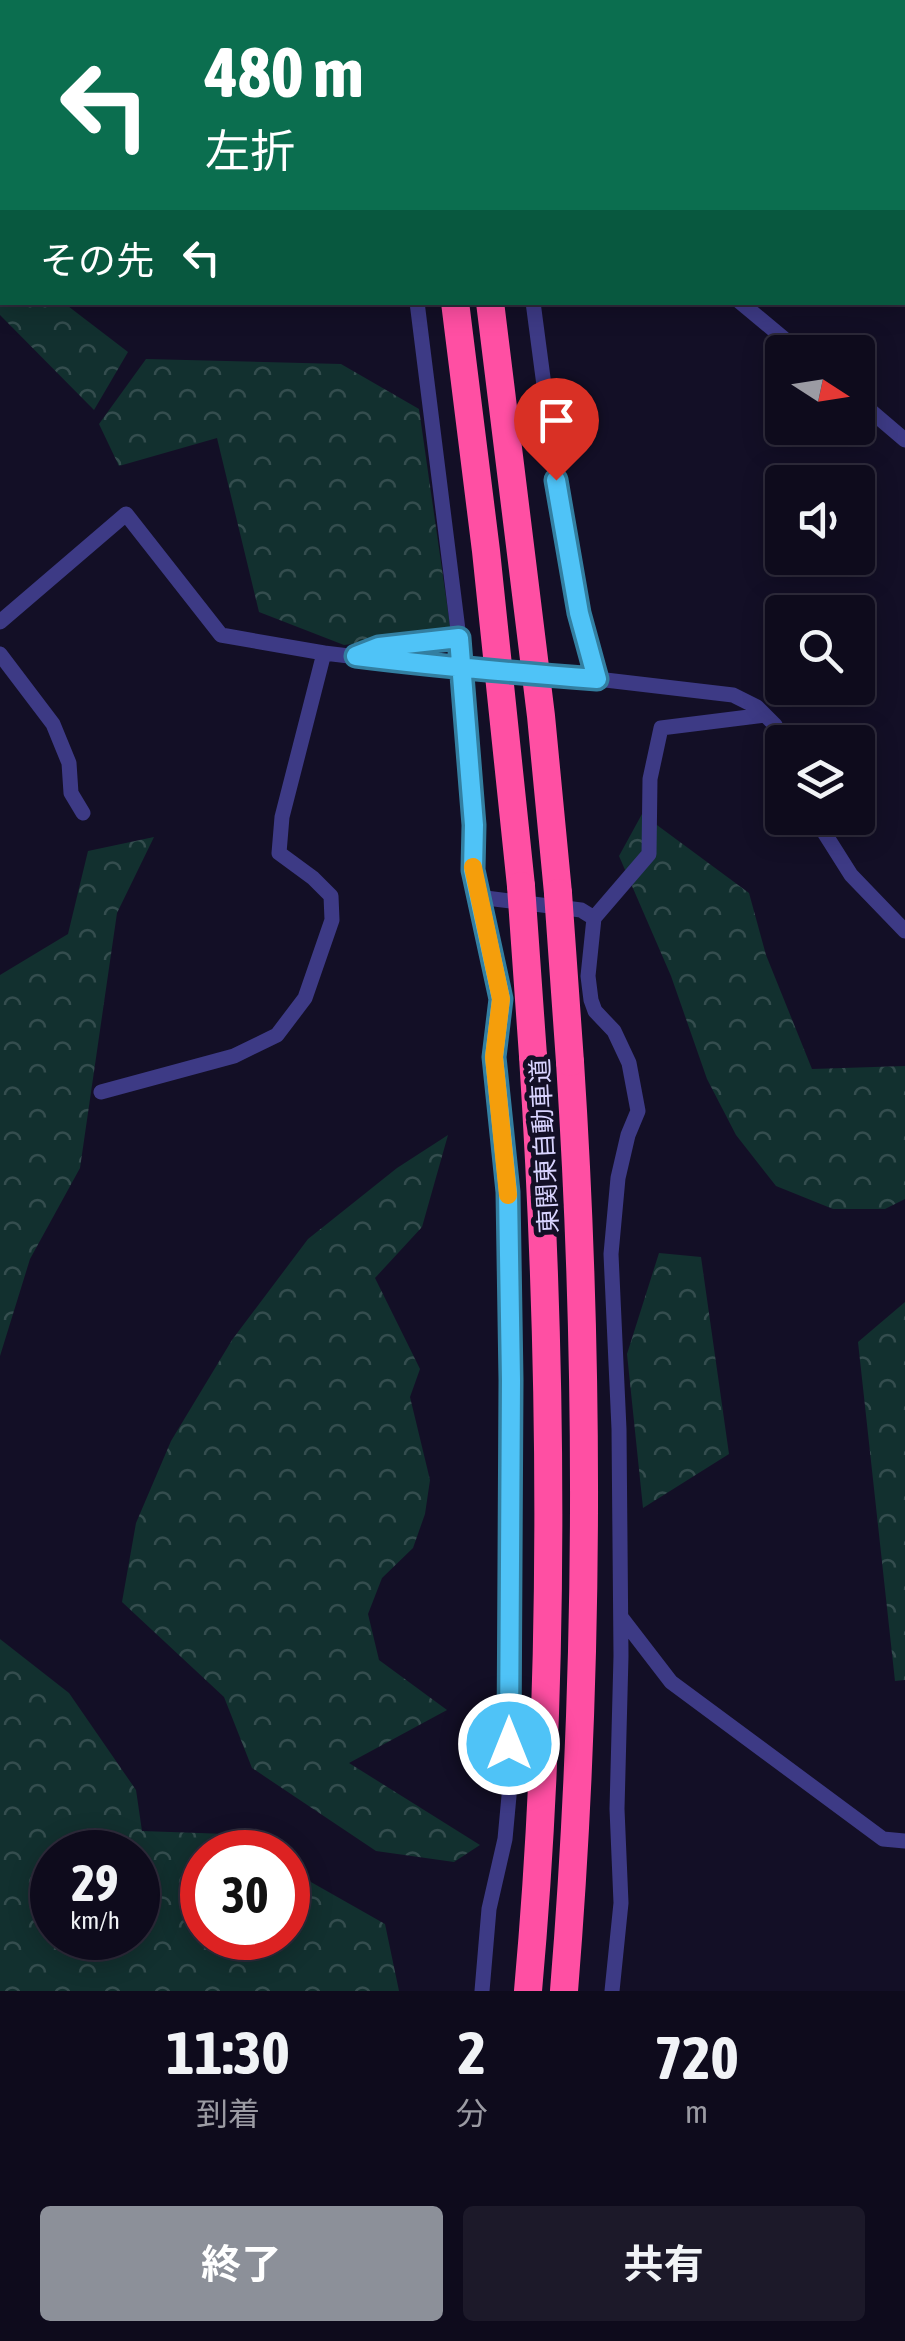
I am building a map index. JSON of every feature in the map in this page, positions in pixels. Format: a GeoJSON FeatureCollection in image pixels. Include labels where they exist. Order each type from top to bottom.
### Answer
{"type":"FeatureCollection","features":[{"type":"Feature","properties":{"kind":"highway","name":"東関東自動車道"},"geometry":{"type":"LineString","coordinates":[[454,305],[488,570],[521,886],[544,1244],[545,1682],[528,1991]]}},
{"type":"Feature","properties":{"kind":"highway","name":"東関東自動車道"},"geometry":{"type":"LineString","coordinates":[[490,305],[541,716],[558,893],[579,1245],[583,1522],[580,1684],[564,1991]]}},
{"type":"Feature","properties":{"kind":"street"},"geometry":{"type":"LineString","coordinates":[[417,305],[459,638],[474,825],[473,870],[501,999],[494,1057],[508,1192],[509,1796],[489,1909],[482,1991]]}},
{"type":"Feature","properties":{"kind":"street"},"geometry":{"type":"LineString","coordinates":[[533,305],[561,515],[579,613],[597,679]]}},
{"type":"Feature","properties":{"kind":"street"},"geometry":{"type":"LineString","coordinates":[[744,305],[780,335]]}},
{"type":"Feature","properties":{"kind":"street"},"geometry":{"type":"LineString","coordinates":[[875,414],[905,440]]}},
{"type":"Feature","properties":{"kind":"street"},"geometry":{"type":"LineString","coordinates":[[0,622],[126,514],[221,635],[441,667],[734,695],[775,725]]}},
{"type":"Feature","properties":{"kind":"street"},"geometry":{"type":"LineString","coordinates":[[356,656],[379,647],[459,638]]}},
{"type":"Feature","properties":{"kind":"street"},"geometry":{"type":"LineString","coordinates":[[101,1092],[234,1056],[278,1034],[305,998],[332,920],[332,896],[279,853],[282,817],[324,653]]}},
{"type":"Feature","properties":{"kind":"street"},"geometry":{"type":"LineString","coordinates":[[0,654],[53,724],[69,763],[71,793],[83,814]]}},
{"type":"Feature","properties":{"kind":"street"},"geometry":{"type":"LineString","coordinates":[[612,1991],[621,1903],[617,1809],[621,1617],[619,1429],[611,1254],[618,1178],[638,1111],[629,1063],[614,1031],[590,1000],[588,976],[594,918],[650,854],[650,779],[662,728],[766,716]]}},
{"type":"Feature","properties":{"kind":"street"},"geometry":{"type":"LineString","coordinates":[[825,835],[850,875],[905,930]]}},
{"type":"Feature","properties":{"kind":"street"},"geometry":{"type":"LineString","coordinates":[[478,897],[581,910],[594,918]]}},
{"type":"Feature","properties":{"kind":"street"},"geometry":{"type":"LineString","coordinates":[[621,1617],[670,1682],[883,1839],[905,1841]]}},
{"type":"Feature","properties":{"kind":"green space"},"geometry":{"type":"Polygon","coordinates":[[[0,305],[67,305],[128,352],[94,410],[0,315],[0,305]]]}},
{"type":"Feature","properties":{"kind":"green space"},"geometry":{"type":"Polygon","coordinates":[[[146,359],[341,364],[419,409],[451,632],[344,645],[259,612],[217,438],[119,466],[99,424],[146,359]]]}},
{"type":"Feature","properties":{"kind":"green space"},"geometry":{"type":"Polygon","coordinates":[[[642,814],[749,893],[766,955],[812,1069],[905,1066],[905,1199],[885,1209],[833,1209],[776,1186],[736,1135],[707,1079],[671,976],[619,856],[642,814]]]}},
{"type":"Feature","properties":{"kind":"green space"},"geometry":{"type":"Polygon","coordinates":[[[154,837],[117,913],[80,1168],[30,1259],[0,1356],[0,975],[68,934],[88,851],[154,837]]]}},
{"type":"Feature","properties":{"kind":"green space"},"geometry":{"type":"Polygon","coordinates":[[[448,1135],[422,1227],[375,1278],[420,1369],[410,1397],[430,1480],[425,1514],[413,1548],[382,1578],[368,1614],[379,1660],[447,1710],[349,1763],[480,1845],[454,1862],[376,1851],[252,1768],[224,1697],[122,1602],[136,1523],[171,1441],[232,1340],[308,1239],[397,1168],[448,1135]]]}},
{"type":"Feature","properties":{"kind":"green space"},"geometry":{"type":"Polygon","coordinates":[[[659,1253],[701,1257],[729,1454],[643,1508],[627,1354],[659,1253]]]}},
{"type":"Feature","properties":{"kind":"green space"},"geometry":{"type":"Polygon","coordinates":[[[905,1302],[905,1680],[895,1681],[858,1342],[905,1302]]]}},
{"type":"Feature","properties":{"kind":"green space"},"geometry":{"type":"Polygon","coordinates":[[[0,1639],[69,1693],[136,1790],[142,1830],[30,1830],[30,1960],[160,1960],[160,1832],[180,1832],[180,1960],[310,1960],[310,1881],[385,1924],[399,1991],[0,1991],[0,1639]]]}},
{"type":"Feature","properties":{"kind":"slow traffic"},"geometry":{"type":"LineString","coordinates":[[473,867],[501,999],[494,1072],[508,1195]]}},
{"type":"Feature","properties":{"kind":"route"},"geometry":{"type":"LineString","coordinates":[[509,1744],[508,1192],[494,1072],[501,999],[473,870],[474,825],[462,676],[459,638],[379,647],[356,656],[441,667],[480,670],[597,679],[579,613],[556,480]]}}]}
